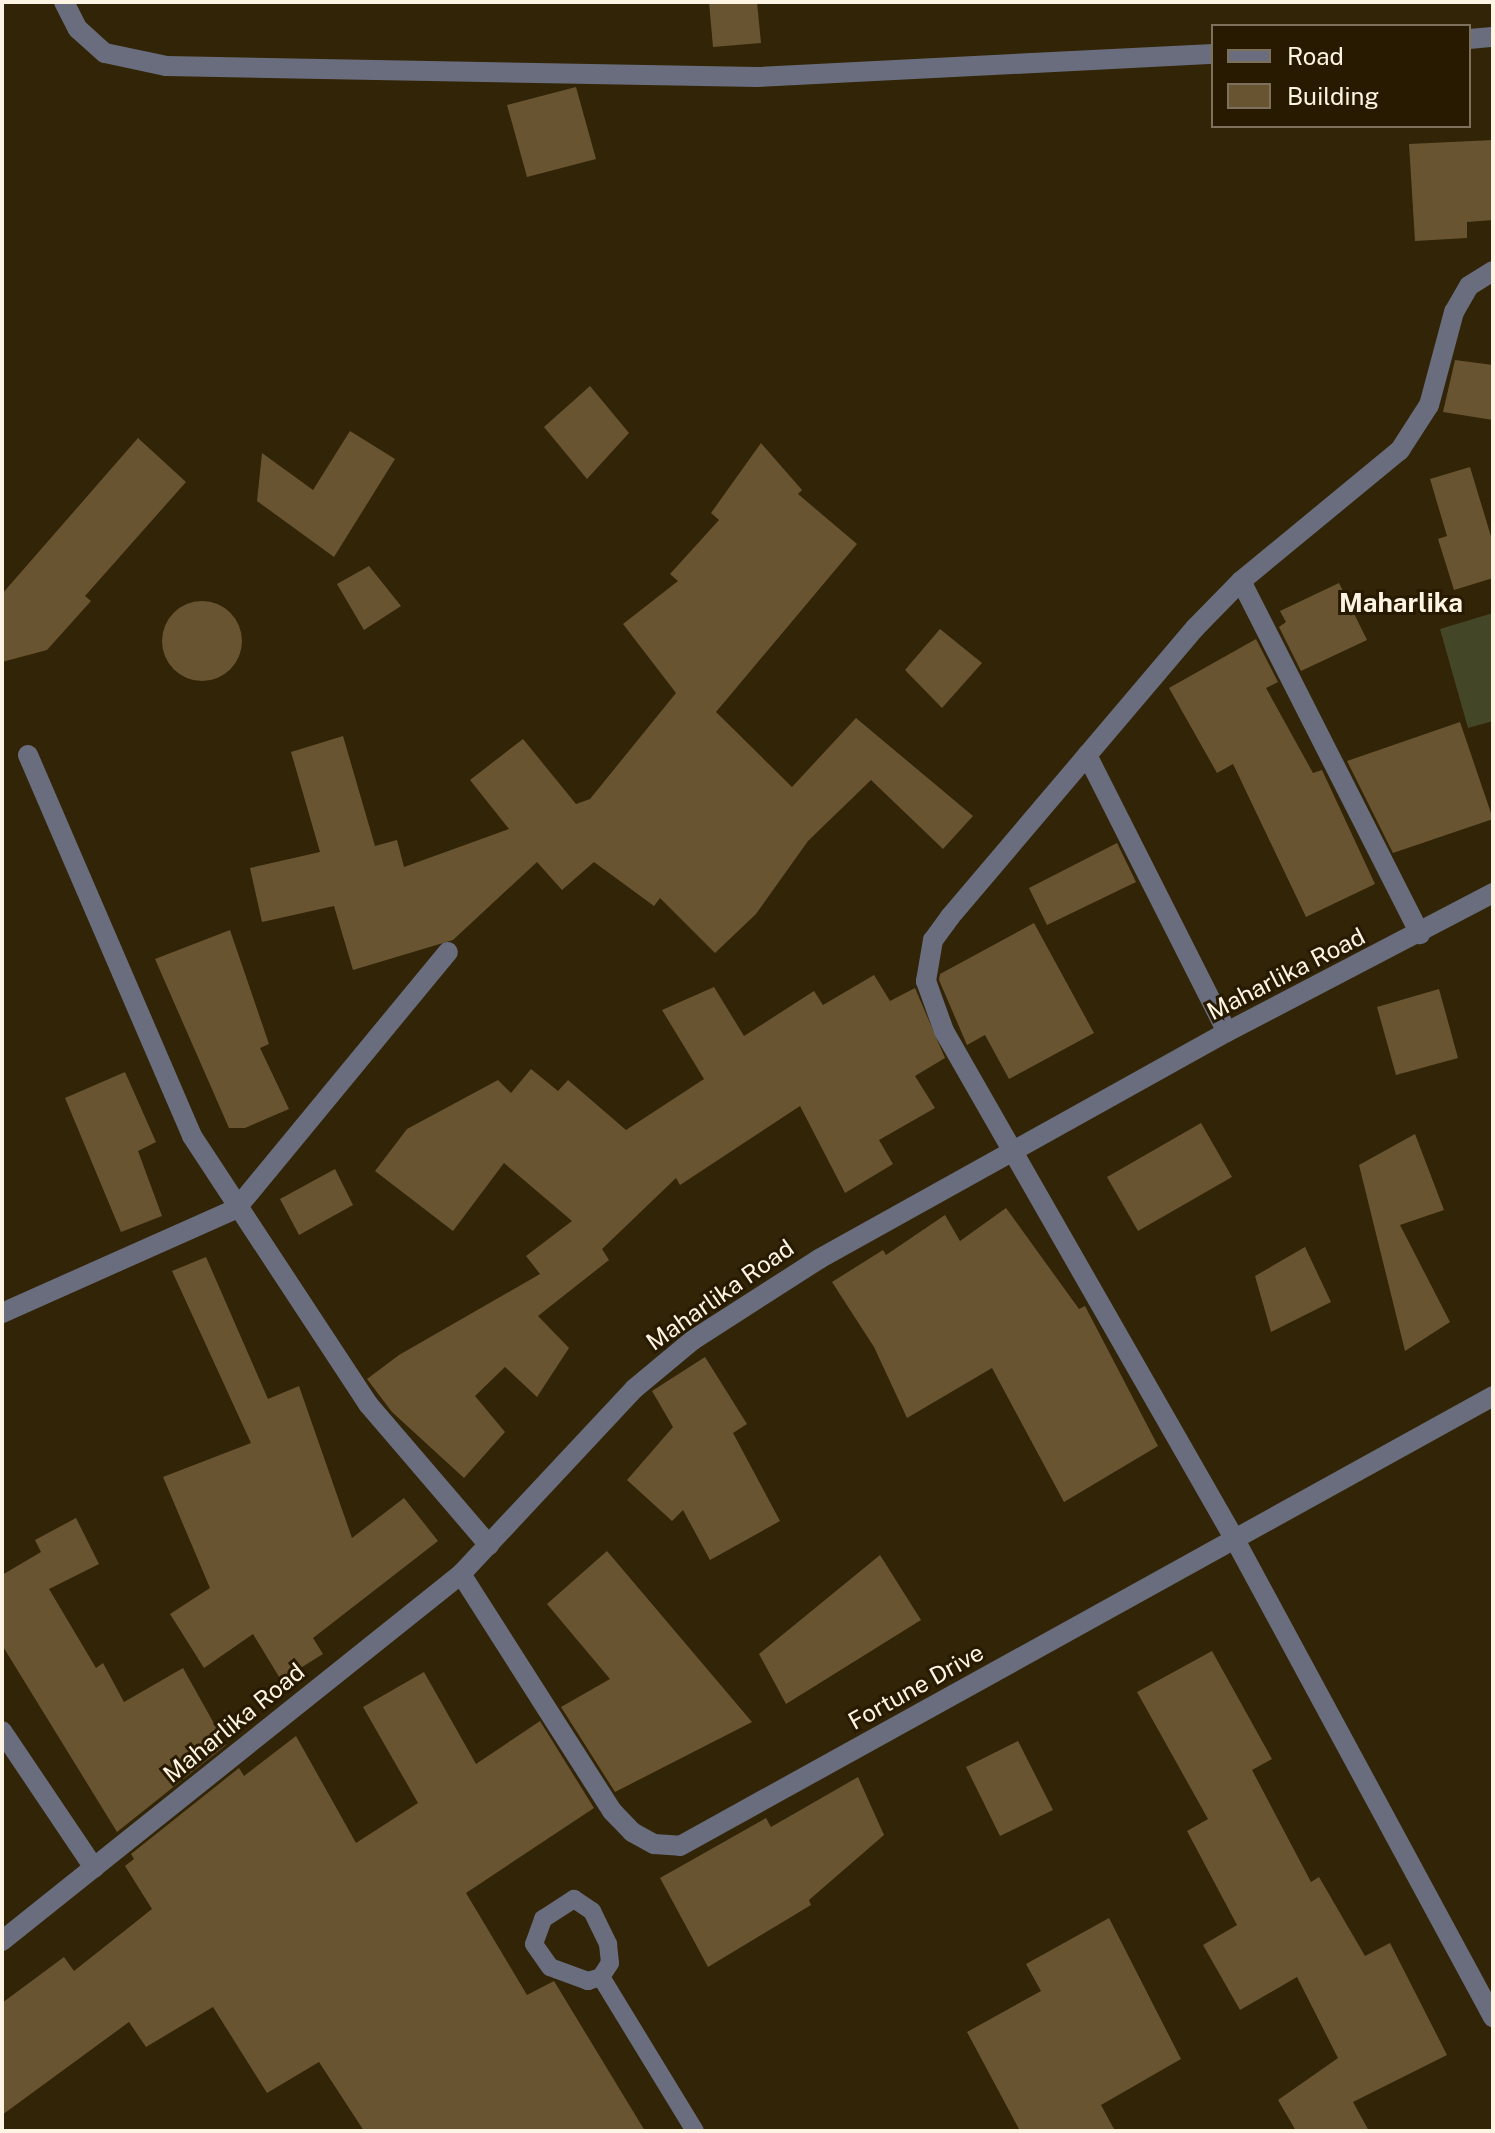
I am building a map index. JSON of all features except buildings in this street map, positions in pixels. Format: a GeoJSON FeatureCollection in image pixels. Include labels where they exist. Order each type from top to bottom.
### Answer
{"type":"FeatureCollection","features":[{"type":"Feature","properties":{"kind":"street"},"geometry":{"type":"LineString","coordinates":[[64,2],[78,29],[105,53],[166,66],[757,77],[1211,54]]}},
{"type":"Feature","properties":{"kind":"street"},"geometry":{"type":"LineString","coordinates":[[1471,39],[1493,37]]}},
{"type":"Feature","properties":{"kind":"street"},"geometry":{"type":"LineString","coordinates":[[1493,271],[1469,286],[1454,312],[1429,405],[1400,450],[1241,581],[1087,755],[950,917],[933,940],[926,962],[926,981],[944,1031],[1234,1538],[1493,2017]]}},
{"type":"Feature","properties":{"kind":"street"},"geometry":{"type":"LineString","coordinates":[[1241,581],[1420,934]]}},
{"type":"Feature","properties":{"kind":"street"},"geometry":{"type":"LineString","coordinates":[[28,755],[192,1136],[236,1209],[368,1404],[489,1545]]}},
{"type":"Feature","properties":{"kind":"street"},"geometry":{"type":"LineString","coordinates":[[1087,755],[1227,1032]]}},
{"type":"Feature","properties":{"kind":"street","name":"Maharlika Road"},"geometry":{"type":"LineString","coordinates":[[2,1941],[461,1574],[634,1389],[693,1340],[819,1259],[1016,1154],[1227,1032],[1420,934],[1493,893]]}},
{"type":"Feature","properties":{"kind":"street"},"geometry":{"type":"LineString","coordinates":[[2,1313],[236,1209],[448,952]]}},
{"type":"Feature","properties":{"kind":"street","name":"Fortune Drive"},"geometry":{"type":"LineString","coordinates":[[461,1574],[612,1811],[632,1832],[654,1844],[680,1846],[1493,1396]]}},
{"type":"Feature","properties":{"kind":"street"},"geometry":{"type":"LineString","coordinates":[[2,1731],[94,1868]]}},
{"type":"Feature","properties":{"kind":"lane"},"geometry":{"type":"LineString","coordinates":[[574,1899],[592,1911],[608,1944],[610,1963],[601,1977],[588,1981],[550,1967],[534,1944],[543,1919],[566,1901],[574,1899]]}},
{"type":"Feature","properties":{"kind":"lane"},"geometry":{"type":"LineString","coordinates":[[601,1977],[695,2131]]}},
{"type":"Feature","properties":{"kind":"green space"},"geometry":{"type":"Polygon","coordinates":[[[1493,613],[1493,721],[1468,728],[1440,629],[1493,613]]]}},
{"type":"Feature","properties":{"kind":"district","name":"Maharlika"},"geometry":{"type":"Point","coordinates":[1401,603]}}]}
